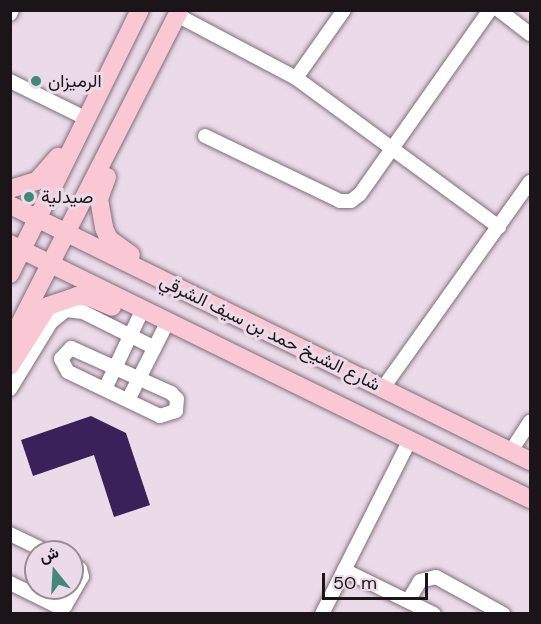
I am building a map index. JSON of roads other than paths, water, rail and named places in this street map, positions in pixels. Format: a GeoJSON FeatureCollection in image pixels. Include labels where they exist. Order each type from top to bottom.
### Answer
{"type":"FeatureCollection","features":[{"type":"Feature","properties":{"kind":"main road"},"geometry":{"type":"LineString","coordinates":[[10,274],[16,247],[37,218],[140,10]]}},
{"type":"Feature","properties":{"kind":"main road"},"geometry":{"type":"LineString","coordinates":[[10,343],[178,13]]}},
{"type":"Feature","properties":{"kind":"main road"},"geometry":{"type":"LineString","coordinates":[[10,189],[26,186],[45,175],[79,116],[104,81]]}},
{"type":"Feature","properties":{"kind":"main road"},"geometry":{"type":"LineString","coordinates":[[134,101],[132,128],[99,199],[104,228],[121,250],[171,276],[204,300]]}},
{"type":"Feature","properties":{"kind":"main road","name":"شارع الشيخ حمد بن سيف الشرقي"},"geometry":{"type":"LineString","coordinates":[[10,206],[531,461]]}},
{"type":"Feature","properties":{"kind":"main road","name":"شارع الشيخ حمد بن سيف الشرقي"},"geometry":{"type":"LineString","coordinates":[[16,247],[52,264],[137,321],[166,325],[194,334],[531,499]]}},
{"type":"Feature","properties":{"kind":"main road"},"geometry":{"type":"LineString","coordinates":[[10,366],[36,319],[62,299],[89,297],[137,321]]}},
{"type":"Feature","properties":{"kind":"street"},"geometry":{"type":"LineString","coordinates":[[296,78],[344,10]]}},
{"type":"Feature","properties":{"kind":"street"},"geometry":{"type":"LineString","coordinates":[[205,136],[340,201],[351,201],[360,194],[490,10]]}},
{"type":"Feature","properties":{"kind":"street"},"geometry":{"type":"LineString","coordinates":[[499,10],[531,34]]}},
{"type":"Feature","properties":{"kind":"street"},"geometry":{"type":"LineString","coordinates":[[178,13],[296,78],[499,227]]}},
{"type":"Feature","properties":{"kind":"street"},"geometry":{"type":"LineString","coordinates":[[10,81],[79,116]]}},
{"type":"Feature","properties":{"kind":"street"},"geometry":{"type":"LineString","coordinates":[[383,388],[499,227],[528,191]]}},
{"type":"Feature","properties":{"kind":"street"},"geometry":{"type":"LineString","coordinates":[[10,389],[60,313],[78,310],[137,321],[155,348]]}},
{"type":"Feature","properties":{"kind":"street"},"geometry":{"type":"LineString","coordinates":[[105,389],[137,321]]}},
{"type":"Feature","properties":{"kind":"street"},"geometry":{"type":"LineString","coordinates":[[128,400],[166,325]]}},
{"type":"Feature","properties":{"kind":"street"},"geometry":{"type":"LineString","coordinates":[[76,348],[140,378],[175,395],[176,411],[165,417],[64,369],[63,354],[76,348]]}},
{"type":"Feature","properties":{"kind":"street"},"geometry":{"type":"LineString","coordinates":[[511,451],[531,422]]}},
{"type":"Feature","properties":{"kind":"street"},"geometry":{"type":"LineString","coordinates":[[322,614],[410,440]]}},
{"type":"Feature","properties":{"kind":"street"},"geometry":{"type":"LineString","coordinates":[[10,534],[24,541]]}},
{"type":"Feature","properties":{"kind":"street"},"geometry":{"type":"LineString","coordinates":[[344,570],[434,614]]}},
{"type":"Feature","properties":{"kind":"street"},"geometry":{"type":"LineString","coordinates":[[408,601],[420,581],[436,578],[503,614]]}},
{"type":"Feature","properties":{"kind":"street"},"geometry":{"type":"LineString","coordinates":[[10,584],[24,591]]}},
{"type":"Feature","properties":{"kind":"street"},"geometry":{"type":"LineString","coordinates":[[43,600],[53,605],[65,606],[69,600]]}},
{"type":"Feature","properties":{"kind":"place","name":"الرميزان"},"geometry":{"type":"Point","coordinates":[36,81]}},
{"type":"Feature","properties":{"kind":"place","name":"صيدلية"},"geometry":{"type":"Point","coordinates":[29,197]}}]}
